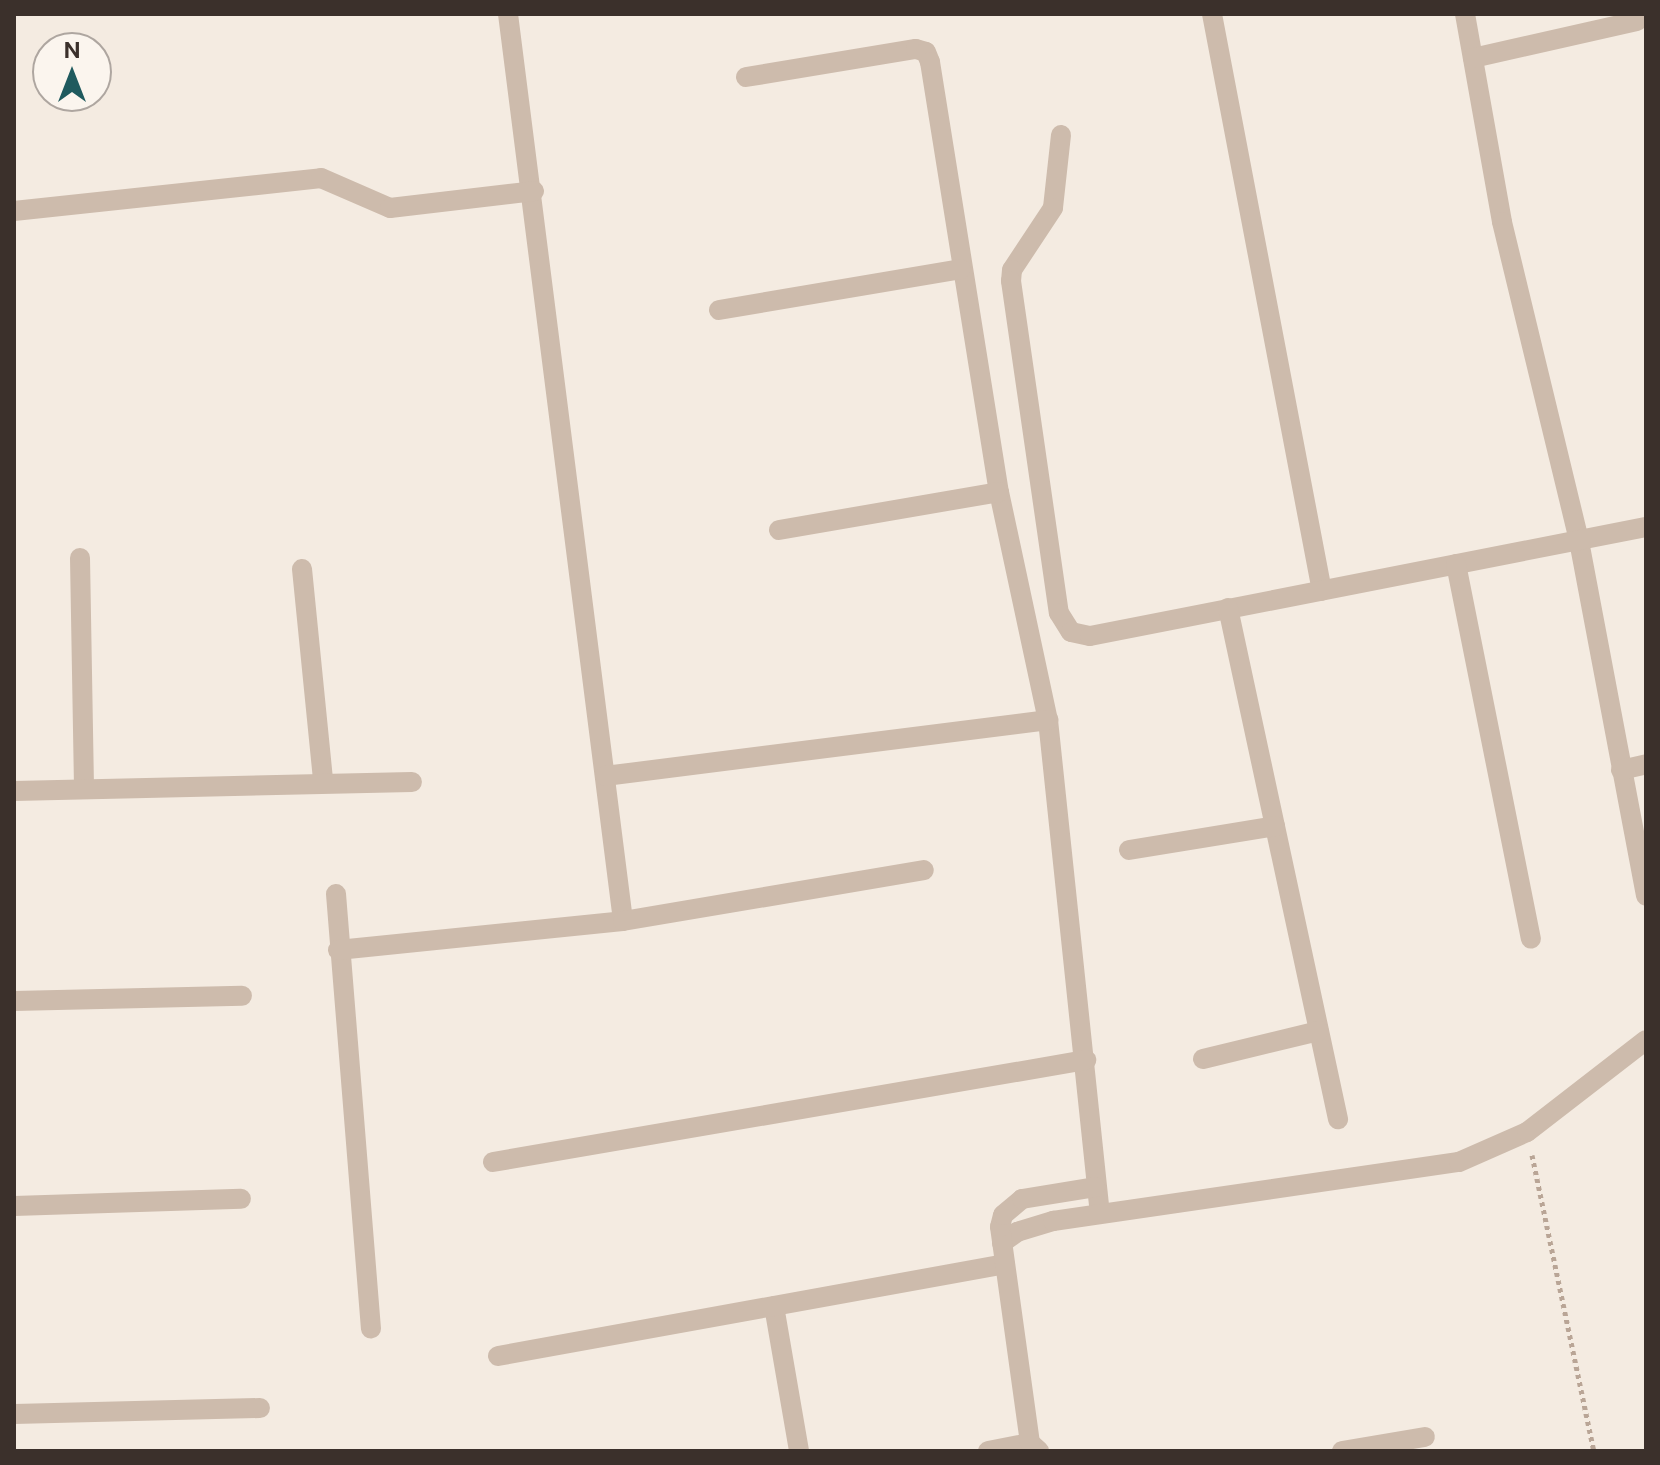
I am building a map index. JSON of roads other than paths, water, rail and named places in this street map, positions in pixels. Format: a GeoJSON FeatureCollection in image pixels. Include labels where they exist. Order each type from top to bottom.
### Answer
{"type":"FeatureCollection","features":[{"type":"Feature","properties":{"kind":"street"},"geometry":{"type":"LineString","coordinates":[[508,14],[534,191],[623,921]]}},
{"type":"Feature","properties":{"kind":"street"},"geometry":{"type":"LineString","coordinates":[[1212,14],[1322,591]]}},
{"type":"Feature","properties":{"kind":"street"},"geometry":{"type":"LineString","coordinates":[[1465,14],[1525,326],[1579,541],[1646,896]]}},
{"type":"Feature","properties":{"kind":"street"},"geometry":{"type":"LineString","coordinates":[[1473,58],[1637,21]]}},
{"type":"Feature","properties":{"kind":"street"},"geometry":{"type":"LineString","coordinates":[[746,77],[916,49],[926,52],[999,492],[1048,720],[1100,1213]]}},
{"type":"Feature","properties":{"kind":"street"},"geometry":{"type":"LineString","coordinates":[[1061,135],[1053,208],[1012,270],[1011,281],[1059,613],[1071,632],[1090,636],[1646,527]]}},
{"type":"Feature","properties":{"kind":"street"},"geometry":{"type":"LineString","coordinates":[[14,211],[321,178],[390,208],[534,191]]}},
{"type":"Feature","properties":{"kind":"street"},"geometry":{"type":"LineString","coordinates":[[719,310],[961,269]]}},
{"type":"Feature","properties":{"kind":"street"},"geometry":{"type":"LineString","coordinates":[[779,530],[999,492]]}},
{"type":"Feature","properties":{"kind":"street"},"geometry":{"type":"LineString","coordinates":[[80,558],[84,788]]}},
{"type":"Feature","properties":{"kind":"street"},"geometry":{"type":"LineString","coordinates":[[1456,564],[1531,939]]}},
{"type":"Feature","properties":{"kind":"street"},"geometry":{"type":"LineString","coordinates":[[302,569],[323,781]]}},
{"type":"Feature","properties":{"kind":"street"},"geometry":{"type":"LineString","coordinates":[[1228,608],[1338,1119]]}},
{"type":"Feature","properties":{"kind":"street"},"geometry":{"type":"LineString","coordinates":[[605,776],[1048,720]]}},
{"type":"Feature","properties":{"kind":"street"},"geometry":{"type":"LineString","coordinates":[[1621,770],[1646,764]]}},
{"type":"Feature","properties":{"kind":"street"},"geometry":{"type":"LineString","coordinates":[[14,791],[323,781],[412,782]]}},
{"type":"Feature","properties":{"kind":"street"},"geometry":{"type":"LineString","coordinates":[[1129,850],[1275,826]]}},
{"type":"Feature","properties":{"kind":"street"},"geometry":{"type":"LineString","coordinates":[[338,950],[623,921],[924,870]]}},
{"type":"Feature","properties":{"kind":"street"},"geometry":{"type":"LineString","coordinates":[[336,894],[338,950],[371,1329]]}},
{"type":"Feature","properties":{"kind":"street"},"geometry":{"type":"LineString","coordinates":[[14,1001],[242,996]]}},
{"type":"Feature","properties":{"kind":"street"},"geometry":{"type":"LineString","coordinates":[[1203,1059],[1319,1031]]}},
{"type":"Feature","properties":{"kind":"street"},"geometry":{"type":"LineString","coordinates":[[1002,1243],[1031,1226],[1100,1213],[1459,1162],[1527,1132],[1646,1040]]}},
{"type":"Feature","properties":{"kind":"street"},"geometry":{"type":"LineString","coordinates":[[493,1162],[1086,1060]]}},
{"type":"Feature","properties":{"kind":"street"},"geometry":{"type":"LineString","coordinates":[[988,1451],[1035,1447],[1002,1243],[1003,1215],[1022,1199],[1095,1187]]}},
{"type":"Feature","properties":{"kind":"street"},"geometry":{"type":"LineString","coordinates":[[14,1206],[241,1199]]}},
{"type":"Feature","properties":{"kind":"street"},"geometry":{"type":"LineString","coordinates":[[498,1356],[1005,1264]]}},
{"type":"Feature","properties":{"kind":"street"},"geometry":{"type":"LineString","coordinates":[[774,1306],[799,1451]]}},
{"type":"Feature","properties":{"kind":"street"},"geometry":{"type":"LineString","coordinates":[[14,1414],[260,1408]]}},
{"type":"Feature","properties":{"kind":"street"},"geometry":{"type":"LineString","coordinates":[[1342,1451],[1425,1437]]}}]}
